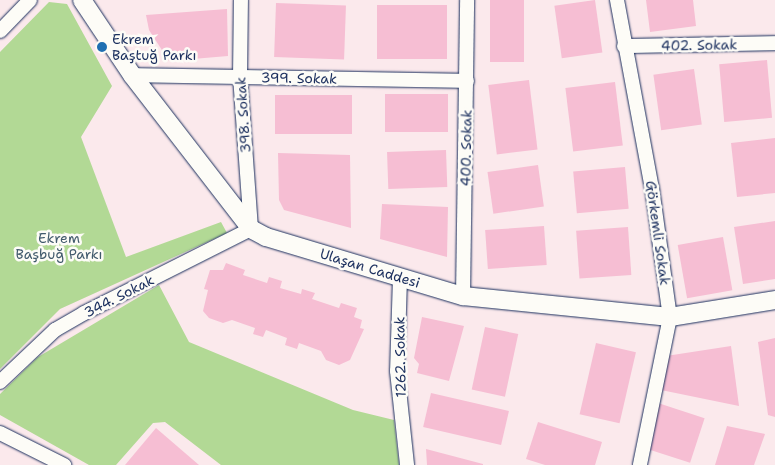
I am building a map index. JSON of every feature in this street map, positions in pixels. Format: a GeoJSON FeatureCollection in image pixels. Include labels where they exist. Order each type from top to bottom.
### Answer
{"type":"FeatureCollection","features":[{"type":"Feature","properties":{"kind":"street"},"geometry":{"type":"LineString","coordinates":[[0,31],[30,0]]}},
{"type":"Feature","properties":{"kind":"street"},"geometry":{"type":"LineString","coordinates":[[82,0],[132,75],[251,229]]}},
{"type":"Feature","properties":{"kind":"street","name":"398. Sokak"},"geometry":{"type":"LineString","coordinates":[[241,0],[240,77],[251,229]]}},
{"type":"Feature","properties":{"kind":"street","name":"400. Sokak"},"geometry":{"type":"LineString","coordinates":[[463,296],[467,0]]}},
{"type":"Feature","properties":{"kind":"street","name":"Görkemli Sokak"},"geometry":{"type":"LineString","coordinates":[[617,0],[624,46],[652,188],[670,317],[641,465]]}},
{"type":"Feature","properties":{"kind":"street","name":"402. Sokak"},"geometry":{"type":"LineString","coordinates":[[624,46],[775,44]]}},
{"type":"Feature","properties":{"kind":"street","name":"399. Sokak"},"geometry":{"type":"LineString","coordinates":[[132,75],[467,81]]}},
{"type":"Feature","properties":{"kind":"street","name":"Ulaşan Caddesi"},"geometry":{"type":"LineString","coordinates":[[251,229],[400,278],[463,296],[670,317],[775,300]]}},
{"type":"Feature","properties":{"kind":"street","name":"344. Sokak"},"geometry":{"type":"LineString","coordinates":[[0,382],[55,330],[84,313],[251,229]]}},
{"type":"Feature","properties":{"kind":"street","name":"1262. Sokak"},"geometry":{"type":"LineString","coordinates":[[400,278],[397,371],[407,465]]}},
{"type":"Feature","properties":{"kind":"street"},"geometry":{"type":"LineString","coordinates":[[0,433],[64,465]]}},
{"type":"Feature","properties":{"kind":"green space","name":"Ekrem Başbuğ Parkı"},"geometry":{"type":"Polygon","coordinates":[[[49,2],[67,4],[112,86],[81,137],[126,257],[221,222],[227,233],[60,309],[0,369],[0,52],[49,2]]]}},
{"type":"Feature","properties":{"kind":"green space"},"geometry":{"type":"Polygon","coordinates":[[[159,285],[189,342],[353,410],[394,420],[399,465],[221,465],[165,422],[153,423],[116,465],[89,465],[0,415],[0,394],[38,357],[159,285]]]}},
{"type":"Feature","properties":{"kind":"building"},"geometry":{"type":"Polygon","coordinates":[[[490,0],[524,0],[524,62],[490,62],[490,0]]]}},
{"type":"Feature","properties":{"kind":"building"},"geometry":{"type":"Polygon","coordinates":[[[595,0],[602,52],[562,58],[554,6],[595,0]]]}},
{"type":"Feature","properties":{"kind":"building"},"geometry":{"type":"Polygon","coordinates":[[[646,0],[693,0],[696,26],[650,32],[646,0]]]}},
{"type":"Feature","properties":{"kind":"building"},"geometry":{"type":"Polygon","coordinates":[[[276,3],[346,5],[344,59],[274,57],[276,3]]]}},
{"type":"Feature","properties":{"kind":"building"},"geometry":{"type":"Polygon","coordinates":[[[377,5],[447,5],[447,59],[377,59],[377,5]]]}},
{"type":"Feature","properties":{"kind":"building"},"geometry":{"type":"Polygon","coordinates":[[[227,9],[228,56],[169,61],[149,30],[146,15],[227,9]]]}},
{"type":"Feature","properties":{"kind":"building"},"geometry":{"type":"Polygon","coordinates":[[[767,60],[772,118],[724,122],[719,64],[767,60]]]}},
{"type":"Feature","properties":{"kind":"building"},"geometry":{"type":"Polygon","coordinates":[[[694,69],[702,124],[661,130],[653,75],[694,69]]]}},
{"type":"Feature","properties":{"kind":"building"},"geometry":{"type":"Polygon","coordinates":[[[529,80],[538,149],[497,154],[488,85],[529,80]]]}},
{"type":"Feature","properties":{"kind":"building"},"geometry":{"type":"Polygon","coordinates":[[[615,82],[623,146],[573,152],[565,88],[615,82]]]}},
{"type":"Feature","properties":{"kind":"building"},"geometry":{"type":"Polygon","coordinates":[[[385,94],[448,94],[448,132],[385,132],[385,94]]]}},
{"type":"Feature","properties":{"kind":"building"},"geometry":{"type":"Polygon","coordinates":[[[275,95],[352,95],[352,134],[275,134],[275,95]]]}},
{"type":"Feature","properties":{"kind":"building"},"geometry":{"type":"Polygon","coordinates":[[[775,138],[775,193],[737,197],[731,143],[775,138]]]}},
{"type":"Feature","properties":{"kind":"building"},"geometry":{"type":"Polygon","coordinates":[[[446,150],[447,187],[388,189],[387,152],[446,150]]]}},
{"type":"Feature","properties":{"kind":"building"},"geometry":{"type":"Polygon","coordinates":[[[278,153],[350,155],[351,228],[284,210],[279,200],[278,153]]]}},
{"type":"Feature","properties":{"kind":"building"},"geometry":{"type":"Polygon","coordinates":[[[538,165],[544,207],[493,214],[487,172],[538,165]]]}},
{"type":"Feature","properties":{"kind":"building"},"geometry":{"type":"Polygon","coordinates":[[[625,167],[629,209],[577,213],[573,172],[625,167]]]}},
{"type":"Feature","properties":{"kind":"building"},"geometry":{"type":"Polygon","coordinates":[[[382,204],[448,207],[447,257],[380,239],[382,204]]]}},
{"type":"Feature","properties":{"kind":"building"},"geometry":{"type":"Polygon","coordinates":[[[775,221],[775,279],[743,284],[734,227],[775,221]]]}},
{"type":"Feature","properties":{"kind":"building"},"geometry":{"type":"Polygon","coordinates":[[[544,226],[547,265],[488,269],[485,230],[544,226]]]}},
{"type":"Feature","properties":{"kind":"building"},"geometry":{"type":"Polygon","coordinates":[[[628,227],[631,275],[579,279],[576,231],[628,227]]]}},
{"type":"Feature","properties":{"kind":"building"},"geometry":{"type":"Polygon","coordinates":[[[723,237],[732,290],[687,298],[678,245],[723,237]]]}},
{"type":"Feature","properties":{"kind":"building"},"geometry":{"type":"Polygon","coordinates":[[[226,263],[245,270],[243,275],[267,283],[269,277],[282,281],[280,288],[301,294],[302,289],[315,293],[312,299],[339,308],[341,303],[357,308],[354,317],[362,320],[360,328],[364,329],[350,360],[339,365],[326,360],[321,351],[299,343],[297,349],[285,345],[287,338],[266,330],[263,337],[253,334],[255,328],[232,320],[223,323],[209,318],[203,311],[208,290],[204,289],[210,270],[223,270],[226,263]]]}},
{"type":"Feature","properties":{"kind":"building"},"geometry":{"type":"Polygon","coordinates":[[[422,317],[464,326],[449,381],[417,373],[419,364],[414,358],[422,317]]]}},
{"type":"Feature","properties":{"kind":"building"},"geometry":{"type":"Polygon","coordinates":[[[485,327],[518,334],[505,397],[472,390],[485,327]]]}},
{"type":"Feature","properties":{"kind":"building"},"geometry":{"type":"Polygon","coordinates":[[[775,338],[775,417],[768,415],[758,342],[775,338]]]}},
{"type":"Feature","properties":{"kind":"building"},"geometry":{"type":"Polygon","coordinates":[[[596,343],[636,352],[620,423],[580,414],[596,343]]]}},
{"type":"Feature","properties":{"kind":"building"},"geometry":{"type":"Polygon","coordinates":[[[731,346],[739,406],[661,390],[666,356],[731,346]]]}},
{"type":"Feature","properties":{"kind":"building"},"geometry":{"type":"Polygon","coordinates":[[[431,393],[509,411],[501,445],[423,427],[431,393]]]}},
{"type":"Feature","properties":{"kind":"building"},"geometry":{"type":"Polygon","coordinates":[[[658,403],[705,418],[690,463],[643,448],[658,403]]]}},
{"type":"Feature","properties":{"kind":"building"},"geometry":{"type":"Polygon","coordinates":[[[538,422],[602,442],[595,465],[545,465],[526,459],[538,422]]]}},
{"type":"Feature","properties":{"kind":"building"},"geometry":{"type":"Polygon","coordinates":[[[727,426],[765,434],[754,465],[715,465],[727,426]]]}},
{"type":"Feature","properties":{"kind":"building"},"geometry":{"type":"Polygon","coordinates":[[[156,428],[199,465],[125,465],[156,428]]]}},
{"type":"Feature","properties":{"kind":"building"},"geometry":{"type":"Polygon","coordinates":[[[426,449],[483,464],[483,465],[427,465],[426,449]]]}},
{"type":"Feature","properties":{"kind":"place","name":"Ekrem Baştuğ Parkı"},"geometry":{"type":"Point","coordinates":[102,47]}}]}
